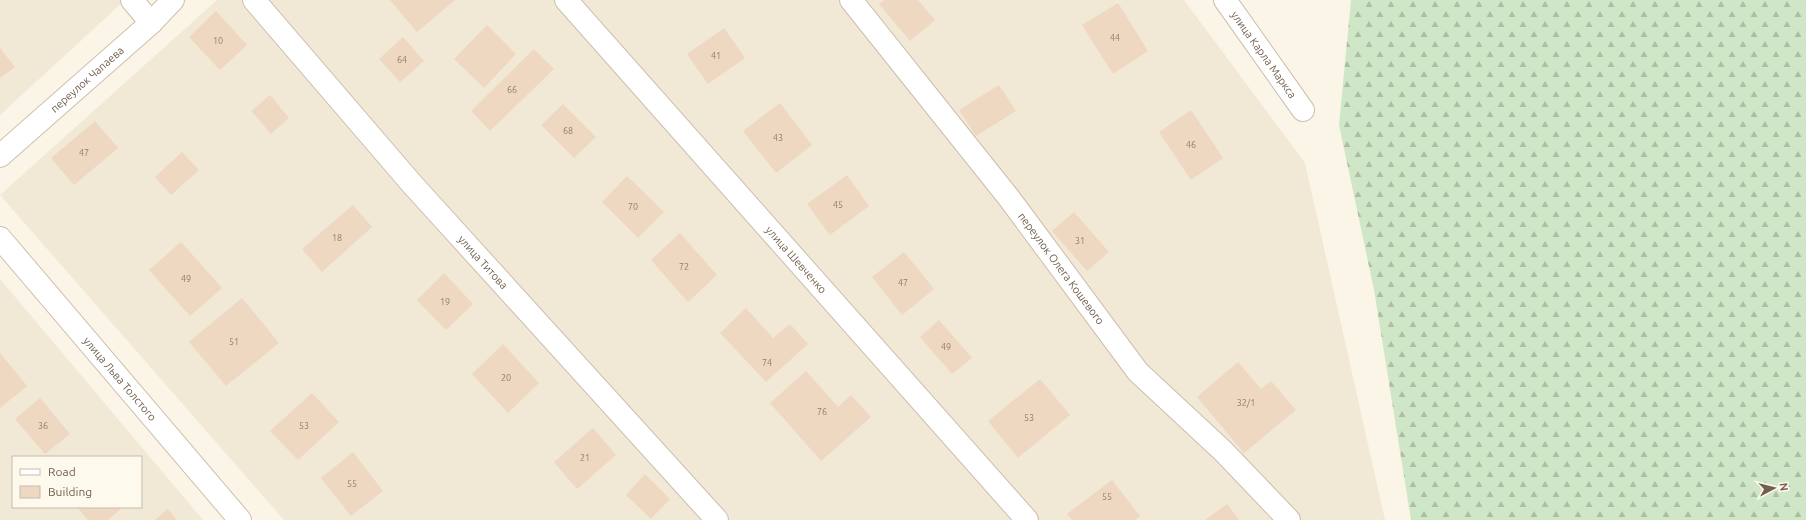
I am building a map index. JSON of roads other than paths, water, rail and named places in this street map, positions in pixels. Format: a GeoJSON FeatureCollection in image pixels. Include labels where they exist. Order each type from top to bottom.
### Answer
{"type":"FeatureCollection","features":[{"type":"Feature","properties":{"kind":"street"},"geometry":{"type":"LineString","coordinates":[[132,0],[151,23]]}},
{"type":"Feature","properties":{"kind":"street","name":"переулок Чапаева"},"geometry":{"type":"LineString","coordinates":[[0,156],[151,23],[173,0]]}},
{"type":"Feature","properties":{"kind":"street","name":"улица Титова"},"geometry":{"type":"LineString","coordinates":[[254,0],[412,184],[717,520]]}},
{"type":"Feature","properties":{"kind":"street","name":"улица Шевченко"},"geometry":{"type":"LineString","coordinates":[[566,0],[1027,520]]}},
{"type":"Feature","properties":{"kind":"street","name":"переулок Олега Кошевого"},"geometry":{"type":"LineString","coordinates":[[851,0],[1009,198],[1138,372],[1223,451],[1289,520]]}},
{"type":"Feature","properties":{"kind":"street","name":"улица Карла Маркса"},"geometry":{"type":"LineString","coordinates":[[1225,0],[1303,110]]}},
{"type":"Feature","properties":{"kind":"street","name":"улица Льва Толстого"},"geometry":{"type":"LineString","coordinates":[[0,238],[240,520]]}}]}
